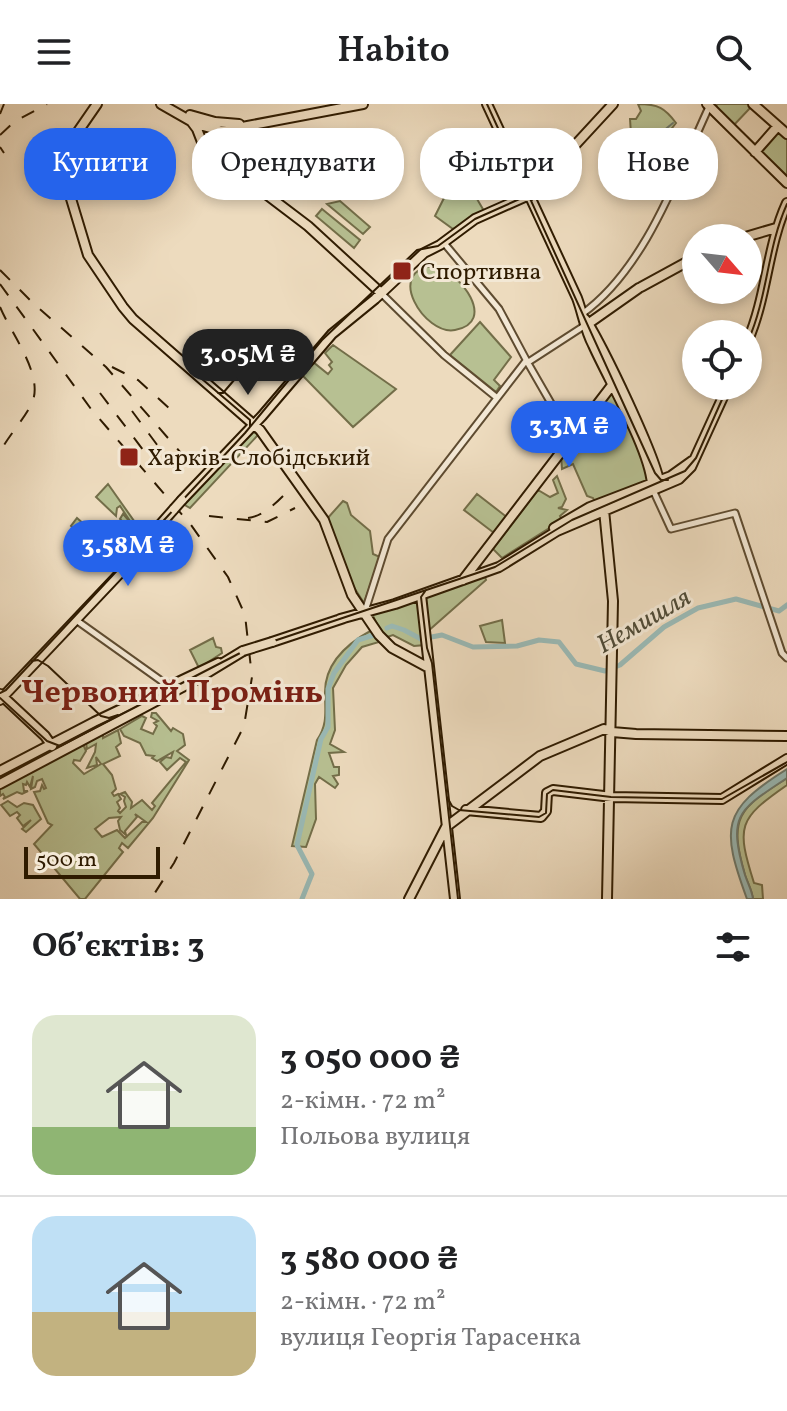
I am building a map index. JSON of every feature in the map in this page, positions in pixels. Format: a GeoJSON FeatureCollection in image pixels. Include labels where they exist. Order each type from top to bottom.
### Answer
{"type":"FeatureCollection","features":[{"type":"Feature","properties":{"kind":"main road"},"geometry":{"type":"LineString","coordinates":[[97,104],[59,159],[88,255],[130,316],[254,424],[324,520],[354,608],[364,612],[428,587],[466,577],[614,382]]}},
{"type":"Feature","properties":{"kind":"main road"},"geometry":{"type":"LineString","coordinates":[[161,104],[208,128]]}},
{"type":"Feature","properties":{"kind":"main road"},"geometry":{"type":"LineString","coordinates":[[168,104],[200,119],[232,125],[342,104]]}},
{"type":"Feature","properties":{"kind":"main road"},"geometry":{"type":"LineString","coordinates":[[241,128],[363,104]]}},
{"type":"Feature","properties":{"kind":"main road"},"geometry":{"type":"LineString","coordinates":[[487,104],[498,128]]}},
{"type":"Feature","properties":{"kind":"main road"},"geometry":{"type":"LineString","coordinates":[[582,138],[613,104]]}},
{"type":"Feature","properties":{"kind":"main road"},"geometry":{"type":"LineString","coordinates":[[753,104],[787,134]]}},
{"type":"Feature","properties":{"kind":"main road"},"geometry":{"type":"LineString","coordinates":[[710,105],[787,183]]}},
{"type":"Feature","properties":{"kind":"main road"},"geometry":{"type":"LineString","coordinates":[[191,121],[195,128]]}},
{"type":"Feature","properties":{"kind":"main road"},"geometry":{"type":"LineString","coordinates":[[755,152],[777,127]]}},
{"type":"Feature","properties":{"kind":"main road"},"geometry":{"type":"LineString","coordinates":[[274,200],[308,226],[381,293]]}},
{"type":"Feature","properties":{"kind":"main road"},"geometry":{"type":"LineString","coordinates":[[52,742],[43,740],[1,698],[147,544],[158,526],[254,424],[328,338],[421,255],[475,219],[518,200]]}},
{"type":"Feature","properties":{"kind":"main road"},"geometry":{"type":"LineString","coordinates":[[531,200],[656,481]]}},
{"type":"Feature","properties":{"kind":"main road"},"geometry":{"type":"LineString","coordinates":[[756,320],[776,228],[787,203]]}},
{"type":"Feature","properties":{"kind":"main road"},"geometry":{"type":"LineString","coordinates":[[762,232],[776,228]]}},
{"type":"Feature","properties":{"kind":"main road"},"geometry":{"type":"LineString","coordinates":[[584,320],[682,265]]}},
{"type":"Feature","properties":{"kind":"main road"},"geometry":{"type":"LineString","coordinates":[[574,520],[604,510],[695,458],[722,400]]}},
{"type":"Feature","properties":{"kind":"main road"},"geometry":{"type":"LineString","coordinates":[[0,784],[198,670],[243,651],[421,595],[495,567],[574,520],[656,481]]}},
{"type":"Feature","properties":{"kind":"main road"},"geometry":{"type":"LineString","coordinates":[[604,510],[613,601],[607,899]]}},
{"type":"Feature","properties":{"kind":"main road"},"geometry":{"type":"LineString","coordinates":[[485,554],[495,567]]}},
{"type":"Feature","properties":{"kind":"main road"},"geometry":{"type":"LineString","coordinates":[[345,578],[373,626],[392,648],[429,668]]}},
{"type":"Feature","properties":{"kind":"main road"},"geometry":{"type":"LineString","coordinates":[[428,587],[421,595],[445,813],[444,840],[455,899]]}},
{"type":"Feature","properties":{"kind":"main road"},"geometry":{"type":"LineString","coordinates":[[0,771],[52,742],[171,688]]}},
{"type":"Feature","properties":{"kind":"main road"},"geometry":{"type":"LineString","coordinates":[[446,827],[540,756],[602,730],[787,736]]}},
{"type":"Feature","properties":{"kind":"main road"},"geometry":{"type":"LineString","coordinates":[[52,742],[57,753]]}},
{"type":"Feature","properties":{"kind":"main road"},"geometry":{"type":"LineString","coordinates":[[445,813],[451,818],[463,813],[540,817],[547,810],[549,791],[722,799],[787,759]]}},
{"type":"Feature","properties":{"kind":"main road"},"geometry":{"type":"LineString","coordinates":[[409,899],[444,840]]}},
{"type":"Feature","properties":{"kind":"street"},"geometry":{"type":"LineString","coordinates":[[364,612],[387,541],[396,527],[527,362],[584,320],[606,296],[653,226],[710,105]]}},
{"type":"Feature","properties":{"kind":"street"},"geometry":{"type":"LineString","coordinates":[[443,243],[497,306],[572,439]]}},
{"type":"Feature","properties":{"kind":"street"},"geometry":{"type":"LineString","coordinates":[[381,293],[444,355],[497,397]]}},
{"type":"Feature","properties":{"kind":"street"},"geometry":{"type":"LineString","coordinates":[[606,296],[614,304]]}},
{"type":"Feature","properties":{"kind":"street"},"geometry":{"type":"LineString","coordinates":[[656,481],[670,528],[735,513],[786,658]]}},
{"type":"Feature","properties":{"kind":"street"},"geometry":{"type":"LineString","coordinates":[[76,620],[171,688]]}},
{"type":"Feature","properties":{"kind":"green space"},"geometry":{"type":"Polygon","coordinates":[[[638,104],[660,108],[676,123],[672,128],[631,128],[630,119],[636,119],[641,111],[638,104]]]}},
{"type":"Feature","properties":{"kind":"green space"},"geometry":{"type":"Polygon","coordinates":[[[718,104],[752,106],[733,126],[714,107],[718,104]]]}},
{"type":"Feature","properties":{"kind":"green space"},"geometry":{"type":"Polygon","coordinates":[[[779,130],[787,135],[787,182],[758,153],[779,130]]]}},
{"type":"Feature","properties":{"kind":"green space"},"geometry":{"type":"Polygon","coordinates":[[[443,200],[478,200],[484,211],[453,229],[435,216],[443,200]]]}},
{"type":"Feature","properties":{"kind":"green space"},"geometry":{"type":"Polygon","coordinates":[[[340,201],[370,227],[363,234],[327,204],[340,201]]]}},
{"type":"Feature","properties":{"kind":"green space"},"geometry":{"type":"Polygon","coordinates":[[[322,209],[360,240],[354,248],[316,216],[322,209]]]}},
{"type":"Feature","properties":{"kind":"green space"},"geometry":{"type":"Polygon","coordinates":[[[435,266],[455,277],[470,297],[474,317],[468,325],[455,330],[443,329],[432,323],[414,301],[412,278],[420,270],[435,266]]]}},
{"type":"Feature","properties":{"kind":"green space"},"geometry":{"type":"Polygon","coordinates":[[[480,322],[511,357],[494,380],[500,386],[496,392],[450,355],[480,322]]]}},
{"type":"Feature","properties":{"kind":"green space"},"geometry":{"type":"Polygon","coordinates":[[[333,345],[396,389],[353,427],[302,375],[313,362],[328,374],[332,362],[325,353],[333,345]]]}},
{"type":"Feature","properties":{"kind":"green space"},"geometry":{"type":"Polygon","coordinates":[[[611,389],[649,470],[648,489],[576,518],[595,502],[587,496],[573,464],[562,469],[561,455],[611,389]]]}},
{"type":"Feature","properties":{"kind":"green space"},"geometry":{"type":"Polygon","coordinates":[[[251,430],[258,435],[190,508],[183,504],[251,430]]]}},
{"type":"Feature","properties":{"kind":"green space"},"geometry":{"type":"Polygon","coordinates":[[[557,476],[566,499],[558,508],[567,510],[560,516],[562,520],[502,558],[493,549],[538,490],[550,497],[558,493],[553,480],[557,476]]]}},
{"type":"Feature","properties":{"kind":"green space"},"geometry":{"type":"Polygon","coordinates":[[[108,484],[139,528],[137,530],[134,526],[130,530],[120,519],[123,514],[132,524],[120,506],[116,516],[96,497],[108,484]]]}},
{"type":"Feature","properties":{"kind":"green space"},"geometry":{"type":"Polygon","coordinates":[[[477,494],[508,518],[494,533],[464,510],[477,494]]]}},
{"type":"Feature","properties":{"kind":"green space"},"geometry":{"type":"Polygon","coordinates":[[[343,501],[347,503],[351,515],[370,531],[373,554],[380,557],[364,603],[346,575],[326,520],[343,501]]]}},
{"type":"Feature","properties":{"kind":"green space"},"geometry":{"type":"Polygon","coordinates":[[[77,518],[111,548],[109,555],[101,548],[98,551],[71,526],[77,518]]]}},
{"type":"Feature","properties":{"kind":"green space"},"geometry":{"type":"Polygon","coordinates":[[[484,574],[486,580],[427,632],[426,596],[484,574]]]}},
{"type":"Feature","properties":{"kind":"green space"},"geometry":{"type":"Polygon","coordinates":[[[418,600],[425,645],[414,646],[393,635],[384,638],[372,614],[418,600]]]}},
{"type":"Feature","properties":{"kind":"green space"},"geometry":{"type":"Polygon","coordinates":[[[502,620],[505,643],[486,642],[480,626],[502,620]]]}},
{"type":"Feature","properties":{"kind":"green space"},"geometry":{"type":"Polygon","coordinates":[[[372,630],[379,642],[362,647],[346,665],[333,688],[335,730],[330,744],[344,752],[329,753],[334,767],[339,767],[339,775],[333,776],[338,784],[335,788],[319,777],[315,784],[316,819],[306,847],[292,846],[317,740],[324,723],[329,671],[347,647],[372,630]]]}},
{"type":"Feature","properties":{"kind":"green space"},"geometry":{"type":"Polygon","coordinates":[[[213,638],[222,653],[199,668],[190,650],[213,638]]]}},
{"type":"Feature","properties":{"kind":"green space"},"geometry":{"type":"Polygon","coordinates":[[[152,713],[156,713],[171,731],[173,728],[183,734],[185,745],[177,751],[189,760],[153,818],[128,848],[122,843],[119,848],[123,852],[85,899],[80,899],[34,844],[52,825],[48,823],[34,792],[40,791],[42,785],[46,788],[42,779],[31,789],[33,776],[30,787],[27,782],[23,784],[24,791],[28,791],[22,794],[17,792],[3,799],[5,797],[3,794],[0,796],[0,788],[83,744],[86,751],[80,761],[74,760],[73,763],[84,774],[101,764],[96,757],[97,765],[87,768],[96,744],[87,749],[86,743],[103,733],[103,738],[118,730],[121,743],[116,747],[120,756],[103,764],[112,775],[116,789],[112,793],[114,796],[118,794],[121,799],[117,802],[118,811],[120,813],[126,807],[125,797],[120,794],[125,792],[132,802],[131,808],[142,800],[152,810],[155,806],[152,803],[186,762],[180,758],[167,770],[160,762],[166,757],[171,758],[173,752],[157,761],[152,758],[154,756],[146,755],[140,743],[124,736],[120,729],[142,716],[146,718],[141,729],[153,734],[157,726],[154,723],[158,721],[151,717],[152,713]],[[135,814],[137,817],[125,831],[126,835],[120,830],[118,821],[121,817],[109,818],[95,829],[102,837],[117,830],[125,838],[142,822],[146,822],[135,814]]]}},
{"type":"Feature","properties":{"kind":"green space"},"geometry":{"type":"Polygon","coordinates":[[[787,778],[787,785],[759,807],[745,825],[748,864],[754,883],[762,885],[763,899],[753,899],[740,855],[738,827],[748,807],[787,778]]]}},
{"type":"Feature","properties":{"kind":"green space"},"geometry":{"type":"Polygon","coordinates":[[[8,801],[17,807],[24,803],[33,805],[41,819],[26,832],[22,829],[31,820],[23,826],[17,812],[10,816],[1,805],[8,801]]]}},
{"type":"Feature","properties":{"kind":"water"},"geometry":{"type":"Polygon","coordinates":[[[787,769],[787,778],[758,798],[741,816],[737,839],[753,899],[747,899],[733,854],[732,823],[738,809],[749,797],[787,769]]]}},
{"type":"Feature","properties":{"kind":"waterway"},"geometry":{"type":"LineString","coordinates":[[667,128],[673,123]]}},
{"type":"Feature","properties":{"kind":"waterway","name":"Немишля"},"geometry":{"type":"LineString","coordinates":[[387,628],[392,626],[421,639],[442,635],[473,647],[517,646],[539,640],[559,642],[576,664],[605,671],[620,665],[664,627],[698,608],[736,599],[779,611],[787,605]]}},
{"type":"Feature","properties":{"kind":"waterway","name":"Немишля"},"geometry":{"type":"LineString","coordinates":[[302,899],[312,874],[297,845],[321,739],[328,727],[328,689],[334,673],[358,640],[374,635]]}},
{"type":"Feature","properties":{"kind":"tram line"},"geometry":{"type":"LineString","coordinates":[[487,104],[655,473],[661,480],[668,480]]}},
{"type":"Feature","properties":{"kind":"tram line"},"geometry":{"type":"LineString","coordinates":[[0,693],[245,433],[322,340],[417,250],[438,246],[475,219],[517,200]]}},
{"type":"Feature","properties":{"kind":"tram line"},"geometry":{"type":"LineString","coordinates":[[756,320],[775,238],[787,204]]}},
{"type":"Feature","properties":{"kind":"tram line"},"geometry":{"type":"LineString","coordinates":[[273,340],[277,337],[301,356],[309,357]]}},
{"type":"Feature","properties":{"kind":"tram line"},"geometry":{"type":"LineString","coordinates":[[196,351],[187,362],[188,367],[250,420],[250,427]]}},
{"type":"Feature","properties":{"kind":"tram line"},"geometry":{"type":"LineString","coordinates":[[218,393],[223,393],[235,379]]}},
{"type":"Feature","properties":{"kind":"tram line"},"geometry":{"type":"LineString","coordinates":[[0,698],[47,741],[60,746],[244,651],[495,567],[572,520],[685,471],[696,458],[722,400]]}},
{"type":"Feature","properties":{"kind":"tram line"},"geometry":{"type":"LineString","coordinates":[[426,590],[421,597],[427,648],[432,663],[458,899]]}},
{"type":"Feature","properties":{"kind":"tram line"},"geometry":{"type":"LineString","coordinates":[[32,661],[38,660],[48,666],[101,716],[109,718],[118,715]]}},
{"type":"Feature","properties":{"kind":"tram line"},"geometry":{"type":"LineString","coordinates":[[447,797],[452,806],[459,810],[539,817],[546,813],[547,794],[553,790],[611,797],[722,799],[787,762]]}},
{"type":"Feature","properties":{"kind":"railway"},"geometry":{"type":"LineString","coordinates":[[0,114],[4,104]]}},
{"type":"Feature","properties":{"kind":"railway"},"geometry":{"type":"LineString","coordinates":[[0,135],[14,122],[47,104]]}},
{"type":"Feature","properties":{"kind":"railway"},"geometry":{"type":"LineString","coordinates":[[0,147],[4,153]]}},
{"type":"Feature","properties":{"kind":"railway"},"geometry":{"type":"LineString","coordinates":[[0,270],[106,367],[195,469]]}},
{"type":"Feature","properties":{"kind":"railway"},"geometry":{"type":"LineString","coordinates":[[0,284],[91,409],[191,525],[228,577],[245,615],[252,677],[244,726],[174,863],[151,899]]}},
{"type":"Feature","properties":{"kind":"railway"},"geometry":{"type":"LineString","coordinates":[[0,307],[31,369],[34,382],[31,405],[0,452]]}},
{"type":"Feature","properties":{"kind":"railway"},"geometry":{"type":"LineString","coordinates":[[112,367],[138,380],[170,409]]}},
{"type":"Feature","properties":{"kind":"railway"},"geometry":{"type":"LineString","coordinates":[[100,393],[150,459]]}},
{"type":"Feature","properties":{"kind":"railway"},"geometry":{"type":"LineString","coordinates":[[132,411],[181,477]]}},
{"type":"Feature","properties":{"kind":"railway"},"geometry":{"type":"LineString","coordinates":[[248,518],[265,511],[288,491]]}},
{"type":"Feature","properties":{"kind":"railway"},"geometry":{"type":"LineString","coordinates":[[209,516],[267,522],[295,508]]}},
{"type":"Feature","properties":{"kind":"place","name":"Спортивна"},"geometry":{"type":"Point","coordinates":[402,271]}},
{"type":"Feature","properties":{"kind":"place","name":"Харків-Слобідський"},"geometry":{"type":"Point","coordinates":[129,457]}},
{"type":"Feature","properties":{"kind":"district","name":"Червоний Промінь"},"geometry":{"type":"Point","coordinates":[172,691]}}]}
